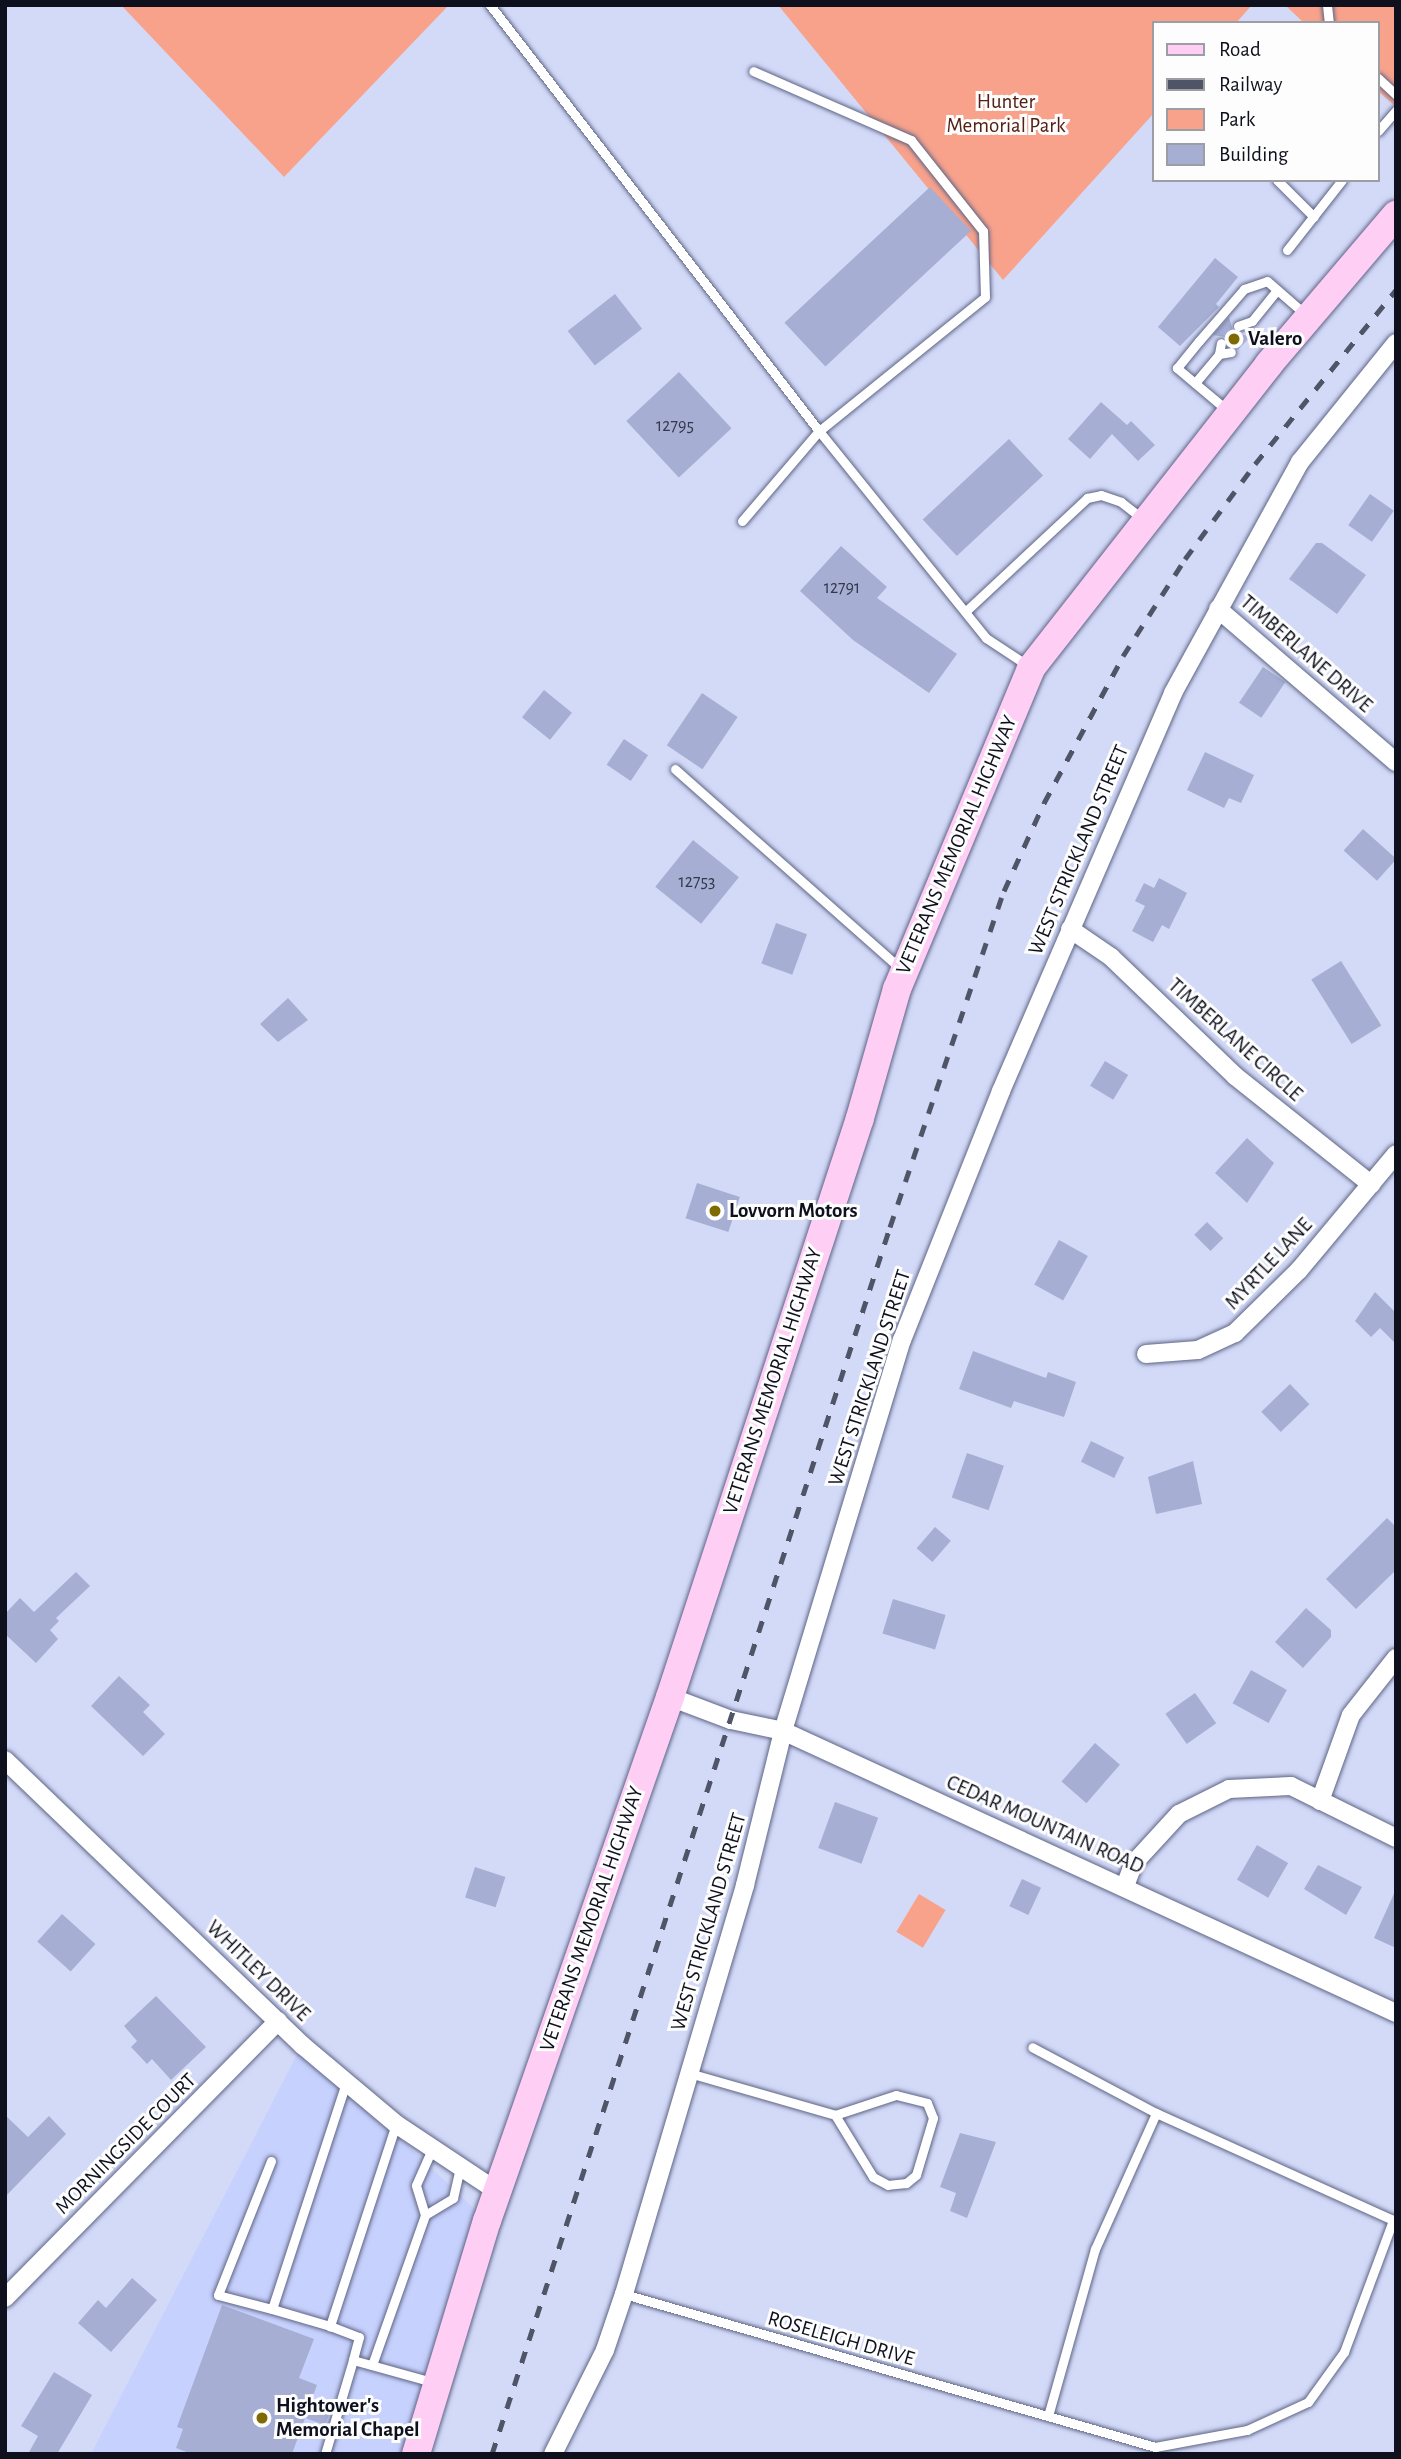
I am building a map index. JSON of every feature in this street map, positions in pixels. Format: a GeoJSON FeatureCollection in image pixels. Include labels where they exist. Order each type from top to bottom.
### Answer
{"type":"FeatureCollection","features":[{"type":"Feature","properties":{"kind":"main road","name":"VETERANS MEMORIAL HIGHWAY"},"geometry":{"type":"LineString","coordinates":[[416,2454],[497,2191],[670,1698],[904,971],[1031,668],[1230,413],[1396,215]]}},
{"type":"Feature","properties":{"kind":"street","name":"WEST STRICKLAND STREET"},"geometry":{"type":"LineString","coordinates":[[553,2454],[605,2350],[624,2294],[745,1885],[783,1731],[902,1340],[1146,750],[1218,609],[1300,462],[1396,343]]}},
{"type":"Feature","properties":{"kind":"street","name":"TIMBERLANE DRIVE"},"geometry":{"type":"LineString","coordinates":[[1218,609],[1396,762]]}},
{"type":"Feature","properties":{"kind":"street","name":"TIMBERLANE CIRCLE"},"geometry":{"type":"LineString","coordinates":[[1070,929],[1111,957],[1235,1076],[1371,1184]]}},
{"type":"Feature","properties":{"kind":"street","name":"MYRTLE LANE"},"geometry":{"type":"LineString","coordinates":[[1146,1353],[1198,1350],[1235,1333],[1299,1270],[1396,1154]]}},
{"type":"Feature","properties":{"kind":"street"},"geometry":{"type":"LineString","coordinates":[[1320,1801],[1351,1715],[1396,1658]]}},
{"type":"Feature","properties":{"kind":"street","name":"CEDAR MOUNTAIN ROAD"},"geometry":{"type":"LineString","coordinates":[[670,1698],[731,1720],[783,1731],[1125,1886],[1396,2013]]}},
{"type":"Feature","properties":{"kind":"street","name":"WHITLEY DRIVE"},"geometry":{"type":"LineString","coordinates":[[5,1760],[278,2021],[346,2082],[396,2124],[497,2191]]}},
{"type":"Feature","properties":{"kind":"street"},"geometry":{"type":"LineString","coordinates":[[1125,1886],[1134,1863],[1179,1814],[1229,1789],[1291,1786],[1396,1838]]}},
{"type":"Feature","properties":{"kind":"street","name":"MORNINGSIDE COURT"},"geometry":{"type":"LineString","coordinates":[[6,2297],[278,2021]]}},
{"type":"Feature","properties":{"kind":"lane"},"geometry":{"type":"LineString","coordinates":[[490,5],[819,431],[986,638],[1031,668]]}},
{"type":"Feature","properties":{"kind":"lane"},"geometry":{"type":"LineString","coordinates":[[742,520],[819,431],[985,297],[983,231],[911,140],[753,71]]}},
{"type":"Feature","properties":{"kind":"lane"},"geometry":{"type":"LineString","coordinates":[[1380,80],[1396,95]]}},
{"type":"Feature","properties":{"kind":"lane"},"geometry":{"type":"LineString","coordinates":[[1380,129],[1396,110]]}},
{"type":"Feature","properties":{"kind":"lane"},"geometry":{"type":"LineString","coordinates":[[1279,182],[1314,217]]}},
{"type":"Feature","properties":{"kind":"lane"},"geometry":{"type":"LineString","coordinates":[[1287,250],[1340,182]]}},
{"type":"Feature","properties":{"kind":"lane"},"geometry":{"type":"LineString","coordinates":[[1230,413],[1177,368],[1244,289],[1267,281],[1309,317]]}},
{"type":"Feature","properties":{"kind":"lane"},"geometry":{"type":"LineString","coordinates":[[1247,335],[1252,321],[1277,290]]}},
{"type":"Feature","properties":{"kind":"lane"},"geometry":{"type":"LineString","coordinates":[[1238,326],[1252,321]]}},
{"type":"Feature","properties":{"kind":"lane"},"geometry":{"type":"LineString","coordinates":[[1195,383],[1219,354],[1221,343]]}},
{"type":"Feature","properties":{"kind":"lane"},"geometry":{"type":"LineString","coordinates":[[1219,354],[1231,352]]}},
{"type":"Feature","properties":{"kind":"lane"},"geometry":{"type":"LineString","coordinates":[[965,611],[1087,498],[1101,495],[1121,502],[1144,520]]}},
{"type":"Feature","properties":{"kind":"lane"},"geometry":{"type":"LineString","coordinates":[[675,769],[904,971]]}},
{"type":"Feature","properties":{"kind":"lane"},"geometry":{"type":"LineString","coordinates":[[1032,2047],[1156,2113],[1095,2249],[1048,2416]]}},
{"type":"Feature","properties":{"kind":"lane"},"geometry":{"type":"LineString","coordinates":[[688,2073],[835,2115],[896,2095],[927,2103],[933,2119],[916,2175],[906,2183],[888,2185],[873,2177],[835,2115]]}},
{"type":"Feature","properties":{"kind":"lane"},"geometry":{"type":"LineString","coordinates":[[272,2309],[346,2082]]}},
{"type":"Feature","properties":{"kind":"lane","name":"ROSELEIGH DRIVE"},"geometry":{"type":"LineString","coordinates":[[624,2294],[1155,2447],[1247,2430],[1308,2402],[1344,2352],[1393,2220],[1156,2113]]}},
{"type":"Feature","properties":{"kind":"lane"},"geometry":{"type":"LineString","coordinates":[[330,2326],[396,2124]]}},
{"type":"Feature","properties":{"kind":"lane"},"geometry":{"type":"LineString","coordinates":[[372,2365],[425,2215],[416,2185],[432,2149]]}},
{"type":"Feature","properties":{"kind":"lane"},"geometry":{"type":"LineString","coordinates":[[271,2161],[218,2295],[330,2326],[359,2337],[325,2454]]}},
{"type":"Feature","properties":{"kind":"lane"},"geometry":{"type":"LineString","coordinates":[[425,2215],[453,2198],[460,2167]]}},
{"type":"Feature","properties":{"kind":"lane"},"geometry":{"type":"LineString","coordinates":[[353,2360],[437,2384]]}},
{"type":"Feature","properties":{"kind":"shaded area"},"geometry":{"type":"Polygon","coordinates":[[[302,2045],[487,2221],[416,2454],[91,2454],[302,2045]]]}},
{"type":"Feature","properties":{"kind":"green space"},"geometry":{"type":"Polygon","coordinates":[[[121,5],[449,5],[284,177],[121,5]]]}},
{"type":"Feature","properties":{"kind":"green space","name":"Hunter Memorial Park"},"geometry":{"type":"Polygon","coordinates":[[[778,5],[1252,5],[1238,21],[1152,21],[1152,115],[1003,280],[778,5]]]}},
{"type":"Feature","properties":{"kind":"green space"},"geometry":{"type":"Polygon","coordinates":[[[1285,5],[1396,5],[1396,107],[1380,93],[1380,21],[1302,21],[1285,5]]]}},
{"type":"Feature","properties":{"kind":"green space"},"geometry":{"type":"Polygon","coordinates":[[[919,1894],[946,1910],[923,1948],[896,1932],[919,1894]]]}},
{"type":"Feature","properties":{"kind":"building"},"geometry":{"type":"Polygon","coordinates":[[[930,187],[971,231],[825,367],[784,323],[930,187]]]}},
{"type":"Feature","properties":{"kind":"building"},"geometry":{"type":"Polygon","coordinates":[[[1215,258],[1238,277],[1216,304],[1219,307],[1180,346],[1158,327],[1215,258]]]}},
{"type":"Feature","properties":{"kind":"building"},"geometry":{"type":"Polygon","coordinates":[[[615,294],[642,329],[595,366],[568,331],[615,294]]]}},
{"type":"Feature","properties":{"kind":"building","name":"Valero"},"geometry":{"type":"Polygon","coordinates":[[[1229,317],[1233,331],[1250,337],[1238,350],[1228,345],[1225,337],[1213,335],[1229,317]]]}},
{"type":"Feature","properties":{"kind":"building"},"geometry":{"type":"Polygon","coordinates":[[[679,372],[732,428],[679,477],[626,421],[679,372]]]}},
{"type":"Feature","properties":{"kind":"building"},"geometry":{"type":"Polygon","coordinates":[[[1101,402],[1127,425],[1131,421],[1155,445],[1138,461],[1112,434],[1090,459],[1068,439],[1101,402]]]}},
{"type":"Feature","properties":{"kind":"building"},"geometry":{"type":"Polygon","coordinates":[[[1009,439],[1043,476],[957,556],[923,519],[1009,439]]]}},
{"type":"Feature","properties":{"kind":"building"},"geometry":{"type":"Polygon","coordinates":[[[1370,494],[1394,511],[1372,542],[1348,525],[1370,494]]]}},
{"type":"Feature","properties":{"kind":"building"},"geometry":{"type":"Polygon","coordinates":[[[1316,543],[1322,543],[1366,575],[1337,614],[1289,579],[1316,543]]]}},
{"type":"Feature","properties":{"kind":"building"},"geometry":{"type":"Polygon","coordinates":[[[841,546],[887,587],[877,598],[957,654],[929,693],[853,640],[800,591],[841,546]]]}},
{"type":"Feature","properties":{"kind":"building"},"geometry":{"type":"Polygon","coordinates":[[[1263,667],[1285,682],[1261,718],[1239,703],[1263,667]]]}},
{"type":"Feature","properties":{"kind":"building"},"geometry":{"type":"Polygon","coordinates":[[[544,690],[572,713],[550,740],[522,717],[544,690]]]}},
{"type":"Feature","properties":{"kind":"building"},"geometry":{"type":"Polygon","coordinates":[[[702,693],[738,717],[702,769],[667,745],[702,693]]]}},
{"type":"Feature","properties":{"kind":"building"},"geometry":{"type":"Polygon","coordinates":[[[624,739],[648,755],[631,781],[607,765],[624,739]]]}},
{"type":"Feature","properties":{"kind":"building"},"geometry":{"type":"Polygon","coordinates":[[[1205,752],[1254,775],[1241,803],[1229,798],[1224,808],[1187,790],[1205,752]]]}},
{"type":"Feature","properties":{"kind":"building"},"geometry":{"type":"Polygon","coordinates":[[[1363,829],[1396,859],[1377,881],[1344,851],[1363,829]]]}},
{"type":"Feature","properties":{"kind":"building"},"geometry":{"type":"Polygon","coordinates":[[[693,840],[739,877],[701,924],[655,887],[693,840]]]}},
{"type":"Feature","properties":{"kind":"building"},"geometry":{"type":"Polygon","coordinates":[[[1159,878],[1187,893],[1169,929],[1162,925],[1153,942],[1132,931],[1145,906],[1135,901],[1144,883],[1154,888],[1159,878]]]}},
{"type":"Feature","properties":{"kind":"building"},"geometry":{"type":"Polygon","coordinates":[[[776,923],[807,934],[792,975],[761,963],[776,923]]]}},
{"type":"Feature","properties":{"kind":"building"},"geometry":{"type":"Polygon","coordinates":[[[1341,961],[1381,1025],[1352,1044],[1311,980],[1341,961]]]}},
{"type":"Feature","properties":{"kind":"building"},"geometry":{"type":"Polygon","coordinates":[[[288,998],[308,1020],[278,1042],[260,1024],[288,998]]]}},
{"type":"Feature","properties":{"kind":"building"},"geometry":{"type":"Polygon","coordinates":[[[1105,1061],[1128,1075],[1113,1100],[1090,1086],[1105,1061]]]}},
{"type":"Feature","properties":{"kind":"building"},"geometry":{"type":"Polygon","coordinates":[[[1247,1138],[1274,1163],[1247,1203],[1215,1173],[1247,1138]]]}},
{"type":"Feature","properties":{"kind":"building"},"geometry":{"type":"Polygon","coordinates":[[[697,1183],[740,1197],[728,1232],[686,1218],[697,1183]]]}},
{"type":"Feature","properties":{"kind":"building"},"geometry":{"type":"Polygon","coordinates":[[[1207,1222],[1223,1238],[1211,1251],[1194,1235],[1207,1222]]]}},
{"type":"Feature","properties":{"kind":"building"},"geometry":{"type":"Polygon","coordinates":[[[1059,1240],[1088,1256],[1063,1301],[1034,1285],[1059,1240]]]}},
{"type":"Feature","properties":{"kind":"building"},"geometry":{"type":"Polygon","coordinates":[[[1375,1292],[1396,1313],[1396,1344],[1380,1328],[1371,1337],[1355,1321],[1375,1292]]]}},
{"type":"Feature","properties":{"kind":"building"},"geometry":{"type":"Polygon","coordinates":[[[973,1351],[1046,1378],[1048,1372],[1076,1382],[1064,1417],[1014,1401],[1011,1408],[959,1389],[973,1351]]]}},
{"type":"Feature","properties":{"kind":"building"},"geometry":{"type":"Polygon","coordinates":[[[1290,1384],[1309,1404],[1281,1432],[1261,1412],[1290,1384]]]}},
{"type":"Feature","properties":{"kind":"building"},"geometry":{"type":"Polygon","coordinates":[[[1091,1441],[1124,1457],[1114,1478],[1081,1462],[1091,1441]]]}},
{"type":"Feature","properties":{"kind":"building"},"geometry":{"type":"Polygon","coordinates":[[[967,1453],[1004,1466],[989,1510],[952,1497],[967,1453]]]}},
{"type":"Feature","properties":{"kind":"building"},"geometry":{"type":"Polygon","coordinates":[[[1193,1461],[1202,1504],[1156,1514],[1148,1477],[1193,1461]]]}},
{"type":"Feature","properties":{"kind":"building"},"geometry":{"type":"Polygon","coordinates":[[[1387,1518],[1396,1527],[1396,1570],[1356,1609],[1326,1579],[1387,1518]]]}},
{"type":"Feature","properties":{"kind":"building"},"geometry":{"type":"Polygon","coordinates":[[[935,1527],[951,1541],[932,1562],[917,1548],[935,1527]]]}},
{"type":"Feature","properties":{"kind":"building"},"geometry":{"type":"Polygon","coordinates":[[[76,1572],[90,1586],[56,1618],[59,1621],[50,1630],[58,1639],[36,1663],[5,1634],[5,1614],[20,1598],[34,1612],[76,1572]]]}},
{"type":"Feature","properties":{"kind":"building"},"geometry":{"type":"Polygon","coordinates":[[[893,1599],[946,1615],[935,1650],[882,1633],[893,1599]]]}},
{"type":"Feature","properties":{"kind":"building"},"geometry":{"type":"Polygon","coordinates":[[[1306,1608],[1331,1630],[1331,1637],[1303,1668],[1275,1642],[1306,1608]]]}},
{"type":"Feature","properties":{"kind":"building"},"geometry":{"type":"Polygon","coordinates":[[[1251,1670],[1287,1690],[1268,1723],[1233,1703],[1251,1670]]]}},
{"type":"Feature","properties":{"kind":"building"},"geometry":{"type":"Polygon","coordinates":[[[119,1676],[150,1705],[143,1712],[165,1734],[143,1756],[91,1706],[119,1676]]]}},
{"type":"Feature","properties":{"kind":"building"},"geometry":{"type":"Polygon","coordinates":[[[1195,1693],[1216,1723],[1187,1744],[1166,1714],[1195,1693]]]}},
{"type":"Feature","properties":{"kind":"building"},"geometry":{"type":"Polygon","coordinates":[[[1095,1743],[1120,1765],[1086,1803],[1062,1781],[1095,1743]]]}},
{"type":"Feature","properties":{"kind":"building"},"geometry":{"type":"Polygon","coordinates":[[[835,1802],[878,1818],[861,1864],[818,1848],[835,1802]]]}},
{"type":"Feature","properties":{"kind":"building"},"geometry":{"type":"Polygon","coordinates":[[[1257,1845],[1288,1863],[1268,1898],[1237,1880],[1257,1845]]]}},
{"type":"Feature","properties":{"kind":"building"},"geometry":{"type":"Polygon","coordinates":[[[1318,1865],[1362,1887],[1346,1915],[1304,1889],[1318,1865]]]}},
{"type":"Feature","properties":{"kind":"building"},"geometry":{"type":"Polygon","coordinates":[[[475,1867],[505,1877],[496,1907],[465,1897],[475,1867]]]}},
{"type":"Feature","properties":{"kind":"building"},"geometry":{"type":"Polygon","coordinates":[[[1022,1879],[1041,1888],[1028,1915],[1009,1906],[1022,1879]]]}},
{"type":"Feature","properties":{"kind":"building"},"geometry":{"type":"Polygon","coordinates":[[[1396,1889],[1396,1948],[1374,1938],[1396,1889]]]}},
{"type":"Feature","properties":{"kind":"building"},"geometry":{"type":"Polygon","coordinates":[[[62,1914],[95,1944],[71,1972],[37,1941],[62,1914]]]}},
{"type":"Feature","properties":{"kind":"building"},"geometry":{"type":"Polygon","coordinates":[[[156,1996],[206,2047],[171,2080],[152,2059],[147,2064],[131,2047],[137,2041],[124,2026],[156,1996]]]}},
{"type":"Feature","properties":{"kind":"building"},"geometry":{"type":"Polygon","coordinates":[[[5,2115],[28,2137],[49,2116],[66,2134],[5,2197],[5,2115]]]}},
{"type":"Feature","properties":{"kind":"building"},"geometry":{"type":"Polygon","coordinates":[[[960,2133],[996,2142],[967,2218],[950,2211],[956,2193],[940,2187],[960,2133]]]}},
{"type":"Feature","properties":{"kind":"building"},"geometry":{"type":"Polygon","coordinates":[[[132,2278],[157,2300],[111,2352],[78,2323],[98,2300],[106,2308],[132,2278]]]}},
{"type":"Feature","properties":{"kind":"building"},"geometry":{"type":"Polygon","coordinates":[[[222,2305],[314,2339],[299,2378],[317,2385],[312,2399],[332,2407],[325,2425],[305,2418],[292,2454],[192,2454],[176,2448],[183,2429],[177,2427],[222,2305]]]}},
{"type":"Feature","properties":{"kind":"building"},"geometry":{"type":"Polygon","coordinates":[[[54,2372],[92,2395],[57,2454],[28,2454],[38,2436],[21,2426],[54,2372]]]}},
{"type":"Feature","properties":{"kind":"railway"},"geometry":{"type":"LineString","coordinates":[[492,2454],[890,1227],[1004,891],[1044,803],[1123,656],[1185,559],[1255,464],[1396,290]]}},
{"type":"Feature","properties":{"kind":"place","name":"Valero"},"geometry":{"type":"Point","coordinates":[1234,339]}},
{"type":"Feature","properties":{"kind":"place","name":"Lovvorn Motors"},"geometry":{"type":"Point","coordinates":[715,1211]}},
{"type":"Feature","properties":{"kind":"place","name":"Hightower's Memorial Chapel"},"geometry":{"type":"Point","coordinates":[262,2418]}}]}
